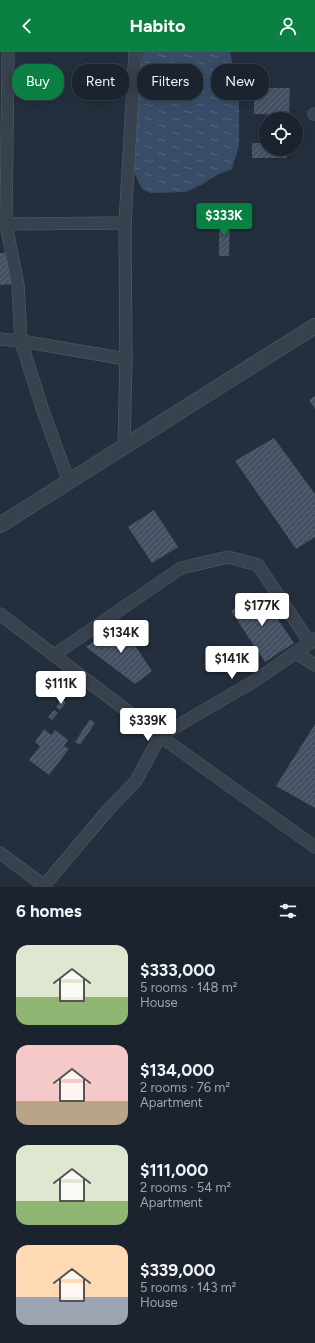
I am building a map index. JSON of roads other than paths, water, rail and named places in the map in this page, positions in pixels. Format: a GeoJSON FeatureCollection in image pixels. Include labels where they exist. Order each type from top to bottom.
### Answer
{"type":"FeatureCollection","features":[{"type":"Feature","properties":{"kind":"street"},"geometry":{"type":"LineString","coordinates":[[8,52],[3,224],[18,285],[21,341],[42,408],[69,482]]}},
{"type":"Feature","properties":{"kind":"street"},"geometry":{"type":"LineString","coordinates":[[124,447],[126,359],[125,223],[135,52]]}},
{"type":"Feature","properties":{"kind":"street"},"geometry":{"type":"LineString","coordinates":[[3,224],[125,223]]}},
{"type":"Feature","properties":{"kind":"street"},"geometry":{"type":"LineString","coordinates":[[0,525],[315,326]]}},
{"type":"Feature","properties":{"kind":"street"},"geometry":{"type":"LineString","coordinates":[[0,339],[21,341],[126,359]]}},
{"type":"Feature","properties":{"kind":"street"},"geometry":{"type":"LineString","coordinates":[[0,853],[44,887],[108,810],[136,781],[160,736],[256,680],[312,641],[258,565],[228,557],[182,568],[54,655]]}},
{"type":"Feature","properties":{"kind":"street"},"geometry":{"type":"LineString","coordinates":[[0,614],[160,736],[315,846]]}},
{"type":"Feature","properties":{"kind":"street"},"geometry":{"type":"LineString","coordinates":[[296,652],[315,665]]}},
{"type":"Feature","properties":{"kind":"water"},"geometry":{"type":"Polygon","coordinates":[[[143,52],[230,52],[233,64],[211,64],[211,100],[239,100],[239,145],[232,169],[217,175],[186,192],[151,193],[142,189],[133,170],[134,96],[137,81],[137,100],[203,100],[203,64],[141,64],[143,52]]]}}]}
